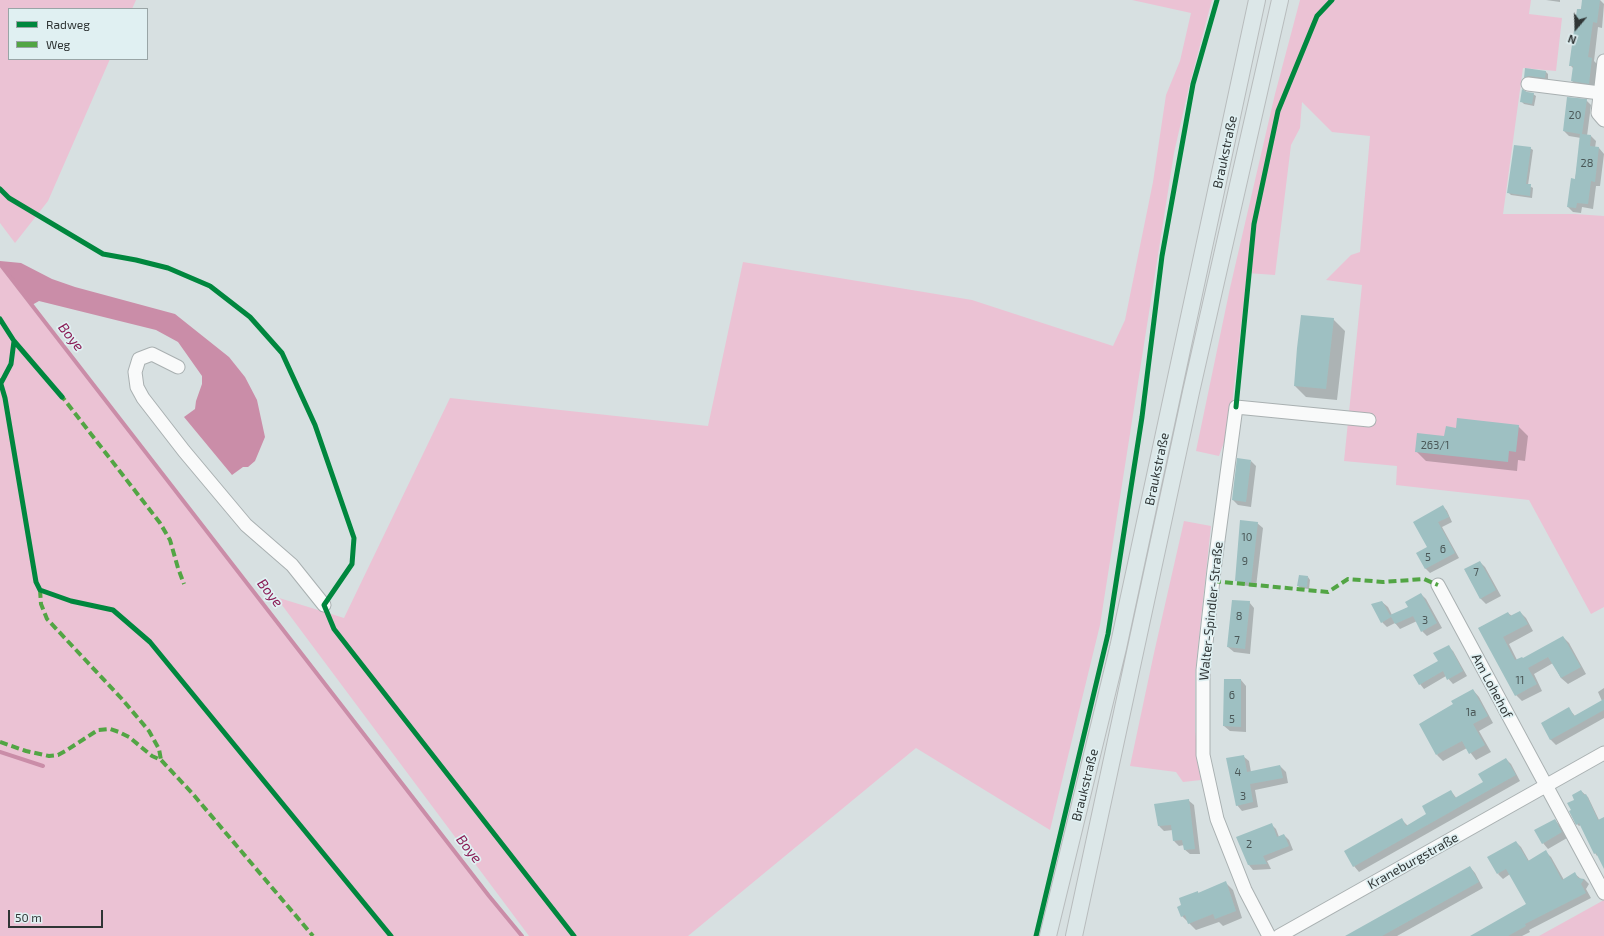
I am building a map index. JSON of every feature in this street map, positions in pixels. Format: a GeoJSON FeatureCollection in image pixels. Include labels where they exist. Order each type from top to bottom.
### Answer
{"type":"FeatureCollection","features":[{"type":"Feature","properties":{"kind":"main road","name":"Braukstraße"},"geometry":{"type":"LineString","coordinates":[[1048,936],[1118,648],[1257,0]]}},
{"type":"Feature","properties":{"kind":"main road","name":"Braukstraße"},"geometry":{"type":"LineString","coordinates":[[1074,936],[1193,384],[1280,0]]}},
{"type":"Feature","properties":{"kind":"street"},"geometry":{"type":"LineString","coordinates":[[1604,61],[1598,113],[1604,120]]}},
{"type":"Feature","properties":{"kind":"street"},"geometry":{"type":"LineString","coordinates":[[1528,84],[1600,93]]}},
{"type":"Feature","properties":{"kind":"street"},"geometry":{"type":"LineString","coordinates":[[178,367],[152,354],[139,358],[135,372],[137,387],[143,398],[184,451],[246,525],[292,565],[324,605]]}},
{"type":"Feature","properties":{"kind":"street","name":"Walter-Spindler-Straße"},"geometry":{"type":"LineString","coordinates":[[1268,936],[1245,890],[1217,819],[1203,755],[1203,670],[1214,570],[1236,407],[1369,420]]}},
{"type":"Feature","properties":{"kind":"street","name":"Am Lohehof"},"geometry":{"type":"LineString","coordinates":[[1438,585],[1547,786]]}},
{"type":"Feature","properties":{"kind":"street","name":"Kraneburgstraße"},"geometry":{"type":"LineString","coordinates":[[1278,936],[1603,755]]}},
{"type":"Feature","properties":{"kind":"street"},"geometry":{"type":"LineString","coordinates":[[1547,786],[1604,893]]}},
{"type":"Feature","properties":{"kind":"shaded area"},"geometry":{"type":"Polygon","coordinates":[[[0,0],[136,0],[132,8],[8,8],[8,60],[110,60],[48,201],[15,243],[0,223],[0,0]]]}},
{"type":"Feature","properties":{"kind":"shaded area"},"geometry":{"type":"Polygon","coordinates":[[[1132,0],[1212,0],[1189,87],[1174,153],[1100,625],[1050,830],[916,748],[688,936],[529,936],[276,597],[344,618],[450,398],[708,426],[743,262],[972,300],[1113,346],[1125,320],[1153,182],[1166,95],[1180,61],[1191,13],[1132,0]]]}},
{"type":"Feature","properties":{"kind":"shaded area"},"geometry":{"type":"Polygon","coordinates":[[[1300,0],[1531,0],[1529,14],[1562,18],[1556,71],[1523,68],[1503,214],[1575,214],[1604,216],[1604,607],[1591,614],[1529,500],[1396,485],[1397,466],[1344,461],[1362,285],[1326,280],[1351,255],[1360,252],[1370,136],[1332,132],[1302,102],[1300,128],[1291,145],[1275,275],[1247,273],[1231,414],[1226,437],[1219,456],[1196,451],[1230,288],[1275,94],[1300,0]]]}},
{"type":"Feature","properties":{"kind":"shaded area"},"geometry":{"type":"Polygon","coordinates":[[[0,261],[21,263],[52,279],[75,287],[175,314],[229,357],[245,377],[257,400],[265,437],[255,461],[248,467],[243,467],[232,475],[184,417],[195,409],[202,384],[202,376],[178,342],[156,330],[39,301],[32,305],[0,264],[0,261]]]}},
{"type":"Feature","properties":{"kind":"shaded area"},"geometry":{"type":"Polygon","coordinates":[[[0,267],[522,936],[0,936],[0,267]]]}},
{"type":"Feature","properties":{"kind":"shaded area"},"geometry":{"type":"Polygon","coordinates":[[[1184,521],[1211,526],[1195,675],[1195,731],[1201,780],[1183,782],[1176,772],[1130,766],[1184,521]]]}},
{"type":"Feature","properties":{"kind":"shaded area"},"geometry":{"type":"Polygon","coordinates":[[[1604,900],[1604,936],[1539,936],[1604,900]]]}},
{"type":"Feature","properties":{"kind":"building"},"geometry":{"type":"Polygon","coordinates":[[[1582,0],[1600,0],[1597,23],[1593,22],[1588,57],[1592,58],[1589,84],[1571,81],[1573,66],[1569,66],[1577,9],[1581,9],[1582,0]]]}},
{"type":"Feature","properties":{"kind":"building"},"geometry":{"type":"Polygon","coordinates":[[[1525,68],[1546,71],[1545,78],[1529,76],[1524,78],[1525,68]]]}},
{"type":"Feature","properties":{"kind":"building"},"geometry":{"type":"Polygon","coordinates":[[[1522,89],[1527,92],[1534,93],[1532,104],[1520,102],[1522,89]]]}},
{"type":"Feature","properties":{"kind":"building"},"geometry":{"type":"Polygon","coordinates":[[[1567,97],[1587,99],[1582,134],[1591,135],[1590,146],[1599,147],[1595,182],[1591,181],[1588,204],[1577,203],[1576,208],[1567,207],[1571,178],[1575,179],[1580,134],[1563,131],[1567,97]]]}},
{"type":"Feature","properties":{"kind":"building"},"geometry":{"type":"Polygon","coordinates":[[[1514,145],[1531,147],[1526,184],[1531,184],[1530,196],[1507,193],[1514,145]]]}},
{"type":"Feature","properties":{"kind":"building"},"geometry":{"type":"Polygon","coordinates":[[[1301,315],[1334,318],[1326,389],[1294,386],[1301,315]]]}},
{"type":"Feature","properties":{"kind":"building"},"geometry":{"type":"Polygon","coordinates":[[[1457,418],[1519,425],[1516,452],[1509,451],[1508,462],[1415,452],[1417,433],[1444,436],[1446,426],[1456,428],[1457,418]]]}},
{"type":"Feature","properties":{"kind":"building"},"geometry":{"type":"Polygon","coordinates":[[[1237,458],[1251,460],[1246,502],[1232,500],[1237,458]]]}},
{"type":"Feature","properties":{"kind":"building"},"geometry":{"type":"Polygon","coordinates":[[[1443,505],[1449,517],[1438,522],[1455,553],[1425,569],[1416,553],[1427,547],[1413,522],[1443,505]]]}},
{"type":"Feature","properties":{"kind":"building"},"geometry":{"type":"Polygon","coordinates":[[[1240,520],[1258,522],[1251,583],[1235,581],[1240,520]]]}},
{"type":"Feature","properties":{"kind":"building"},"geometry":{"type":"Polygon","coordinates":[[[1480,561],[1496,590],[1480,599],[1464,569],[1480,561]]]}},
{"type":"Feature","properties":{"kind":"building"},"geometry":{"type":"Polygon","coordinates":[[[1299,575],[1308,576],[1307,587],[1297,586],[1299,575]]]}},
{"type":"Feature","properties":{"kind":"building"},"geometry":{"type":"Polygon","coordinates":[[[1421,593],[1437,623],[1421,632],[1413,616],[1395,624],[1390,615],[1408,607],[1405,602],[1421,593]]]}},
{"type":"Feature","properties":{"kind":"building"},"geometry":{"type":"Polygon","coordinates":[[[1232,600],[1250,601],[1245,649],[1227,647],[1232,600]]]}},
{"type":"Feature","properties":{"kind":"building"},"geometry":{"type":"Polygon","coordinates":[[[1382,601],[1391,617],[1381,623],[1371,604],[1382,601]]]}},
{"type":"Feature","properties":{"kind":"building"},"geometry":{"type":"Polygon","coordinates":[[[1520,611],[1528,624],[1503,637],[1515,660],[1522,657],[1523,658],[1563,636],[1581,667],[1561,678],[1548,657],[1528,668],[1537,684],[1515,696],[1478,628],[1508,612],[1510,616],[1520,611]]]}},
{"type":"Feature","properties":{"kind":"building"},"geometry":{"type":"Polygon","coordinates":[[[1449,645],[1463,671],[1447,680],[1443,671],[1419,685],[1413,675],[1438,661],[1433,653],[1449,645]]]}},
{"type":"Feature","properties":{"kind":"building"},"geometry":{"type":"Polygon","coordinates":[[[1224,679],[1241,679],[1241,727],[1223,726],[1224,679]]]}},
{"type":"Feature","properties":{"kind":"building"},"geometry":{"type":"Polygon","coordinates":[[[1473,689],[1488,716],[1473,724],[1485,745],[1469,754],[1462,741],[1436,755],[1419,724],[1453,704],[1451,701],[1473,689]]]}},
{"type":"Feature","properties":{"kind":"building"},"geometry":{"type":"Polygon","coordinates":[[[1604,699],[1604,710],[1550,740],[1541,723],[1569,707],[1574,716],[1604,699]]]}},
{"type":"Feature","properties":{"kind":"building"},"geometry":{"type":"Polygon","coordinates":[[[1244,755],[1247,772],[1280,765],[1283,778],[1250,784],[1253,802],[1236,806],[1226,758],[1244,755]]]}},
{"type":"Feature","properties":{"kind":"building"},"geometry":{"type":"Polygon","coordinates":[[[1506,758],[1516,775],[1353,867],[1344,851],[1402,818],[1406,826],[1426,814],[1422,806],[1451,790],[1455,798],[1483,782],[1478,774],[1506,758]]]}},
{"type":"Feature","properties":{"kind":"building"},"geometry":{"type":"Polygon","coordinates":[[[1581,790],[1584,795],[1586,794],[1598,820],[1604,817],[1604,869],[1596,853],[1594,854],[1579,823],[1576,825],[1569,811],[1571,810],[1567,803],[1574,800],[1572,795],[1581,790]]]}},
{"type":"Feature","properties":{"kind":"building"},"geometry":{"type":"Polygon","coordinates":[[[1189,799],[1195,849],[1184,850],[1182,840],[1173,841],[1171,825],[1158,826],[1154,804],[1189,799]]]}},
{"type":"Feature","properties":{"kind":"building"},"geometry":{"type":"Polygon","coordinates":[[[1555,819],[1562,832],[1542,844],[1534,830],[1555,819]]]}},
{"type":"Feature","properties":{"kind":"building"},"geometry":{"type":"Polygon","coordinates":[[[1272,823],[1277,837],[1284,834],[1289,846],[1263,856],[1267,864],[1248,865],[1236,837],[1272,823]]]}},
{"type":"Feature","properties":{"kind":"building"},"geometry":{"type":"Polygon","coordinates":[[[1516,841],[1528,861],[1546,850],[1562,880],[1575,872],[1578,878],[1584,879],[1581,884],[1586,893],[1525,924],[1526,926],[1508,936],[1470,936],[1526,904],[1506,869],[1497,874],[1487,857],[1516,841]]]}},
{"type":"Feature","properties":{"kind":"building"},"geometry":{"type":"Polygon","coordinates":[[[1470,866],[1479,882],[1382,936],[1345,936],[1470,866]]]}},
{"type":"Feature","properties":{"kind":"building"},"geometry":{"type":"Polygon","coordinates":[[[1226,881],[1236,911],[1215,919],[1213,914],[1188,924],[1185,915],[1181,917],[1177,907],[1181,905],[1179,898],[1198,891],[1198,893],[1226,881]]]}},
{"type":"Feature","properties":{"kind":"waterway","name":"Boye"},"geometry":{"type":"LineString","coordinates":[[0,264],[489,896],[522,936]]}},
{"type":"Feature","properties":{"kind":"waterway"},"geometry":{"type":"LineString","coordinates":[[0,752],[43,766]]}},
{"type":"Feature","properties":{"kind":"marked path"},"geometry":{"type":"LineString","coordinates":[[60,394],[160,523],[170,540],[184,584]]}},
{"type":"Feature","properties":{"kind":"marked path"},"geometry":{"type":"LineString","coordinates":[[1213,581],[1328,592],[1348,579],[1383,582],[1424,579],[1438,585]]}},
{"type":"Feature","properties":{"kind":"marked path"},"geometry":{"type":"LineString","coordinates":[[40,590],[41,604],[47,619],[122,699],[149,731],[159,749],[161,760]]}},
{"type":"Feature","properties":{"kind":"marked path"},"geometry":{"type":"LineString","coordinates":[[0,742],[26,751],[49,756],[58,755],[98,730],[110,729],[129,737],[152,756],[161,760],[192,793],[313,936]]}},
{"type":"Feature","properties":{"kind":"cycle path"},"geometry":{"type":"LineString","coordinates":[[1036,936],[1108,634],[1142,417],[1162,256],[1193,84],[1217,0]]}},
{"type":"Feature","properties":{"kind":"cycle path"},"geometry":{"type":"LineString","coordinates":[[1236,407],[1254,224],[1278,111],[1317,16],[1332,0]]}},
{"type":"Feature","properties":{"kind":"cycle path"},"geometry":{"type":"LineString","coordinates":[[0,189],[9,198],[103,254],[168,268],[210,286],[250,317],[282,353],[315,425],[354,538],[352,564],[324,605],[334,629],[574,936]]}},
{"type":"Feature","properties":{"kind":"cycle path"},"geometry":{"type":"LineString","coordinates":[[0,319],[14,341],[11,364],[1,383]]}},
{"type":"Feature","properties":{"kind":"cycle path"},"geometry":{"type":"LineString","coordinates":[[14,341],[62,397]]}},
{"type":"Feature","properties":{"kind":"cycle path"},"geometry":{"type":"LineString","coordinates":[[0,381],[5,398],[36,582],[40,590],[71,601],[113,610],[150,642],[391,936]]}}]}
